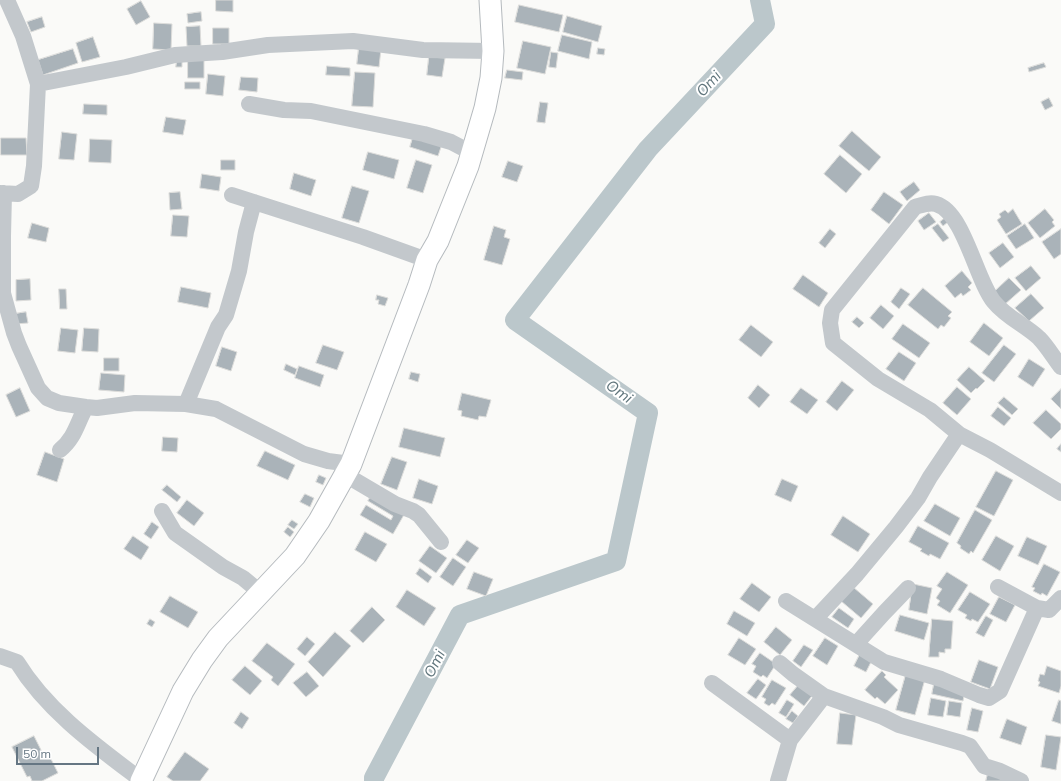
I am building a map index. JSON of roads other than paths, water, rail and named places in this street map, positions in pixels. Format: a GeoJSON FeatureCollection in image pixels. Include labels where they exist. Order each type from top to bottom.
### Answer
{"type":"FeatureCollection","features":[{"type":"Feature","properties":{"kind":"main road"},"geometry":{"type":"LineString","coordinates":[[141,781],[182,691],[202,660],[218,638],[295,556],[320,521],[348,469],[419,285],[427,260],[438,241],[472,153],[485,108],[490,78],[492,51],[490,0]]}},
{"type":"Feature","properties":{"kind":"street"},"geometry":{"type":"LineString","coordinates":[[7,0],[23,36],[38,84],[34,166],[31,186],[18,194],[2,193],[3,293],[14,333],[38,388],[47,398],[86,407],[97,408],[135,403],[186,404],[216,409],[304,454],[348,469],[395,504],[419,515],[441,542]]}},
{"type":"Feature","properties":{"kind":"street"},"geometry":{"type":"LineString","coordinates":[[38,84],[175,55],[222,52],[268,45],[353,40],[423,50],[492,51]]}},
{"type":"Feature","properties":{"kind":"street"},"geometry":{"type":"LineString","coordinates":[[249,104],[284,110],[311,111],[424,134],[451,142],[472,153]]}},
{"type":"Feature","properties":{"kind":"street"},"geometry":{"type":"LineString","coordinates":[[232,195],[363,236],[427,260]]}},
{"type":"Feature","properties":{"kind":"street"},"geometry":{"type":"LineString","coordinates":[[186,404],[218,327],[226,315],[236,283],[243,254],[246,232],[254,202]]}},
{"type":"Feature","properties":{"kind":"street"},"geometry":{"type":"LineString","coordinates":[[1061,367],[1039,338],[1003,312],[993,301],[959,226],[946,210],[936,204],[925,204],[915,207],[832,310],[830,323],[833,343],[878,379],[930,410],[959,434],[990,450],[1061,493]]}},
{"type":"Feature","properties":{"kind":"street"},"geometry":{"type":"LineString","coordinates":[[60,450],[74,435],[86,407]]}},
{"type":"Feature","properties":{"kind":"street"},"geometry":{"type":"LineString","coordinates":[[814,619],[857,574],[896,527],[918,498],[930,477],[959,434]]}},
{"type":"Feature","properties":{"kind":"street"},"geometry":{"type":"LineString","coordinates":[[162,511],[175,533],[223,567],[243,578],[261,593]]}},
{"type":"Feature","properties":{"kind":"street"},"geometry":{"type":"LineString","coordinates":[[998,587],[1037,608],[1049,610],[1061,598]]}},
{"type":"Feature","properties":{"kind":"street"},"geometry":{"type":"LineString","coordinates":[[856,644],[908,588]]}},
{"type":"Feature","properties":{"kind":"street"},"geometry":{"type":"LineString","coordinates":[[786,601],[884,662],[941,678],[989,698],[1000,691],[1037,608]]}},
{"type":"Feature","properties":{"kind":"street"},"geometry":{"type":"LineString","coordinates":[[0,656],[17,662],[32,683],[65,720],[141,781]]}},
{"type":"Feature","properties":{"kind":"street"},"geometry":{"type":"LineString","coordinates":[[780,663],[824,696],[883,717],[899,725],[970,746],[984,766],[1000,771],[1021,781]]}},
{"type":"Feature","properties":{"kind":"street"},"geometry":{"type":"LineString","coordinates":[[712,684],[790,740]]}},
{"type":"Feature","properties":{"kind":"street"},"geometry":{"type":"LineString","coordinates":[[778,781],[790,740],[803,722],[818,706],[824,696]]}},
{"type":"Feature","properties":{"kind":"waterway","name":"Omi"},"geometry":{"type":"LineString","coordinates":[[374,781],[374,778],[460,615],[616,561],[648,413],[515,320],[648,149],[765,24],[760,0]]}}]}
